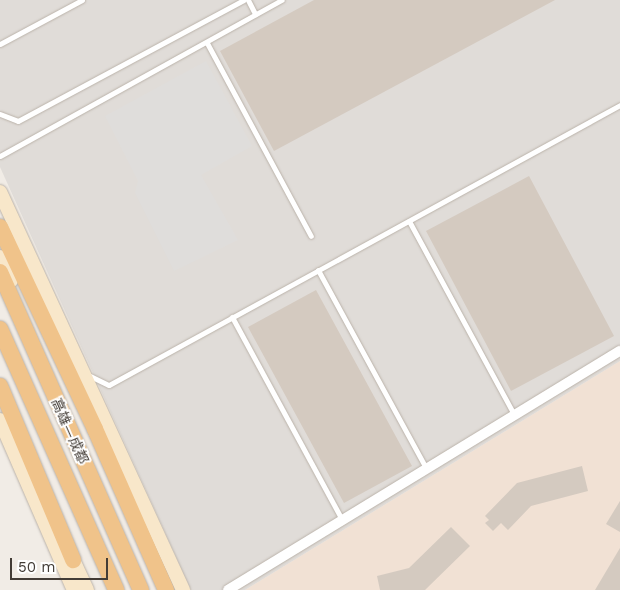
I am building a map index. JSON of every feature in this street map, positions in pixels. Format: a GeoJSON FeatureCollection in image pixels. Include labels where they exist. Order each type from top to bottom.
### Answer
{"type":"FeatureCollection","features":[{"type":"Feature","properties":{"kind":"highway"},"geometry":{"type":"LineString","coordinates":[[0,227],[95,429],[163,584]]}},
{"type":"Feature","properties":{"kind":"highway","name":"高雄—成都"},"geometry":{"type":"LineString","coordinates":[[0,272],[141,590]]}},
{"type":"Feature","properties":{"kind":"highway","name":"高雄—成都"},"geometry":{"type":"LineString","coordinates":[[0,329],[116,590]]}},
{"type":"Feature","properties":{"kind":"highway"},"geometry":{"type":"LineString","coordinates":[[0,386],[73,560]]}},
{"type":"Feature","properties":{"kind":"main road"},"geometry":{"type":"LineString","coordinates":[[0,192],[183,590]]}},
{"type":"Feature","properties":{"kind":"main road"},"geometry":{"type":"LineString","coordinates":[[0,257],[148,590]]}},
{"type":"Feature","properties":{"kind":"main road"},"geometry":{"type":"LineString","coordinates":[[0,420],[74,590]]}},
{"type":"Feature","properties":{"kind":"main road"},"geometry":{"type":"LineString","coordinates":[[73,560],[87,590]]}},
{"type":"Feature","properties":{"kind":"street"},"geometry":{"type":"LineString","coordinates":[[228,590],[620,351]]}},
{"type":"Feature","properties":{"kind":"lane"},"geometry":{"type":"LineString","coordinates":[[0,44],[82,0]]}},
{"type":"Feature","properties":{"kind":"lane"},"geometry":{"type":"LineString","coordinates":[[0,114],[18,121],[246,0],[255,14]]}},
{"type":"Feature","properties":{"kind":"lane"},"geometry":{"type":"LineString","coordinates":[[0,156],[282,0]]}},
{"type":"Feature","properties":{"kind":"lane"},"geometry":{"type":"LineString","coordinates":[[207,43],[311,236]]}},
{"type":"Feature","properties":{"kind":"lane"},"geometry":{"type":"LineString","coordinates":[[84,373],[109,384],[620,106]]}},
{"type":"Feature","properties":{"kind":"lane"},"geometry":{"type":"LineString","coordinates":[[408,221],[514,414]]}},
{"type":"Feature","properties":{"kind":"lane"},"geometry":{"type":"LineString","coordinates":[[318,270],[426,468]]}},
{"type":"Feature","properties":{"kind":"lane"},"geometry":{"type":"LineString","coordinates":[[232,317],[342,520]]}},
{"type":"Feature","properties":{"kind":"shaded area"},"geometry":{"type":"Polygon","coordinates":[[[0,0],[620,0],[620,361],[245,590],[191,590],[0,167],[0,0]]]}},
{"type":"Feature","properties":{"kind":"shaded area"},"geometry":{"type":"Polygon","coordinates":[[[206,61],[252,146],[201,175],[238,240],[174,271],[135,193],[138,181],[105,116],[206,61]]]}},
{"type":"Feature","properties":{"kind":"shaded area"},"geometry":{"type":"Polygon","coordinates":[[[620,361],[620,590],[245,590],[620,361]]]}},
{"type":"Feature","properties":{"kind":"building"},"geometry":{"type":"Polygon","coordinates":[[[314,0],[555,0],[274,151],[220,51],[314,0]]]}},
{"type":"Feature","properties":{"kind":"building"},"geometry":{"type":"Polygon","coordinates":[[[529,176],[614,336],[511,391],[426,231],[529,176]]]}},
{"type":"Feature","properties":{"kind":"building"},"geometry":{"type":"Polygon","coordinates":[[[316,290],[412,466],[344,503],[248,327],[316,290]]]}},
{"type":"Feature","properties":{"kind":"building"},"geometry":{"type":"Polygon","coordinates":[[[582,466],[588,491],[531,506],[508,530],[501,523],[493,531],[485,523],[489,520],[485,516],[517,483],[582,466]]]}},
{"type":"Feature","properties":{"kind":"building"},"geometry":{"type":"Polygon","coordinates":[[[620,501],[620,532],[606,524],[620,501]]]}},
{"type":"Feature","properties":{"kind":"building"},"geometry":{"type":"Polygon","coordinates":[[[451,527],[470,546],[425,590],[380,590],[377,576],[409,568],[451,527]]]}},
{"type":"Feature","properties":{"kind":"building"},"geometry":{"type":"Polygon","coordinates":[[[620,548],[620,590],[595,590],[620,548]]]}}]}
